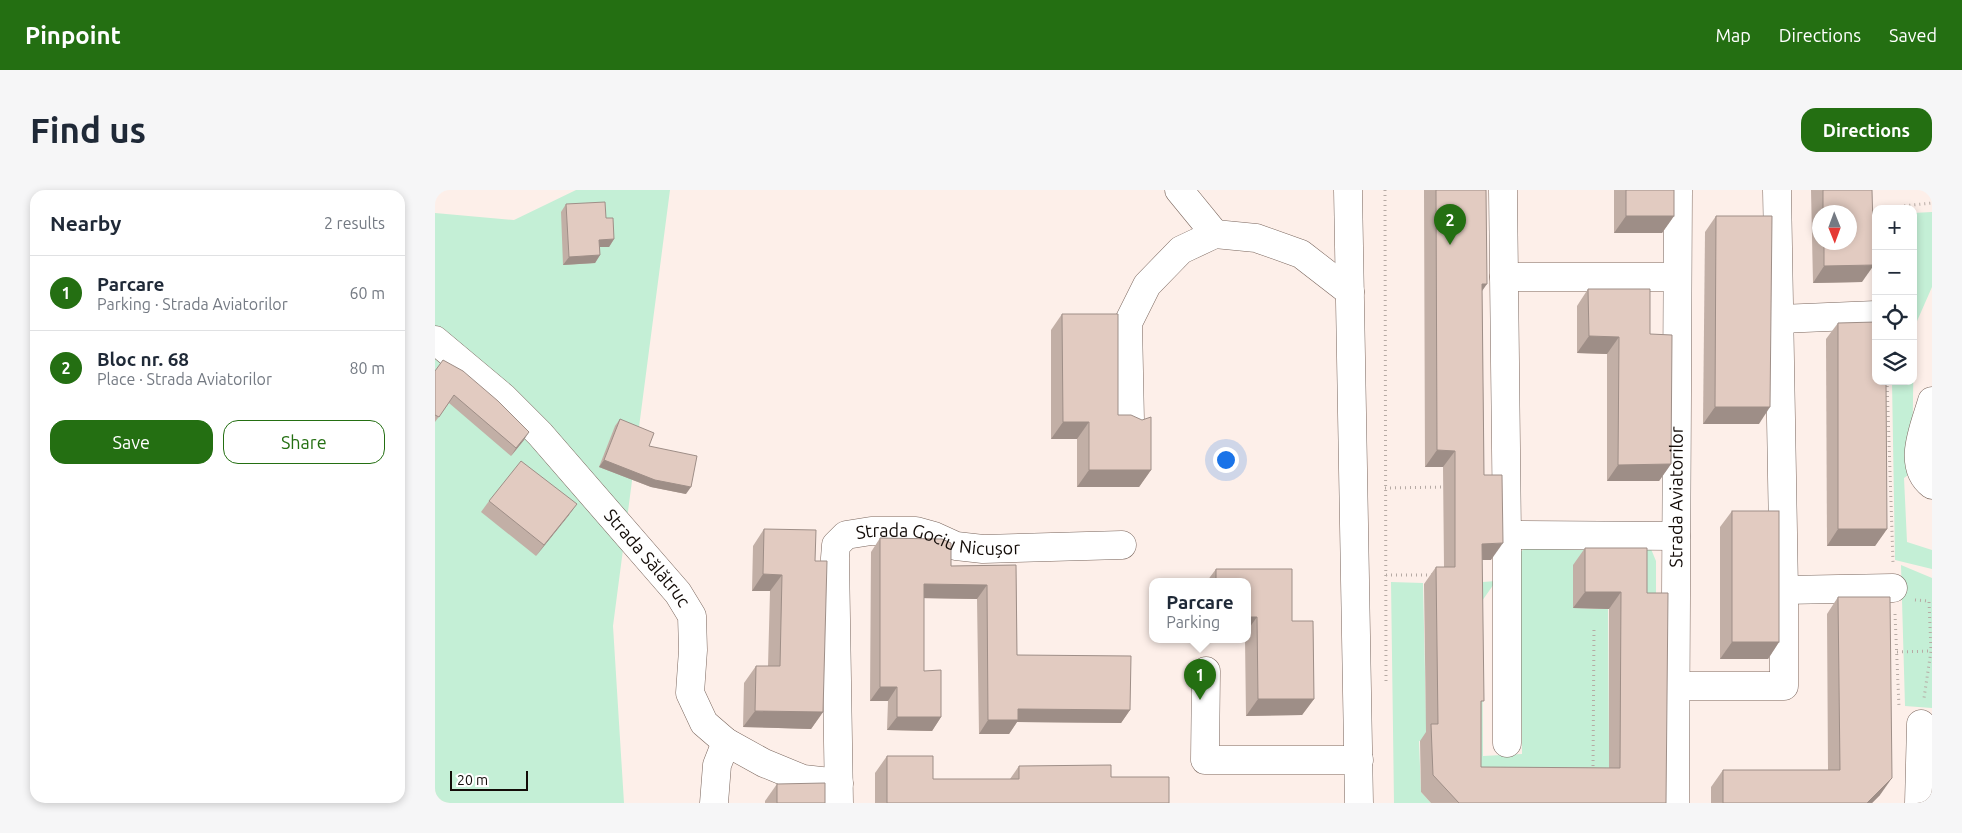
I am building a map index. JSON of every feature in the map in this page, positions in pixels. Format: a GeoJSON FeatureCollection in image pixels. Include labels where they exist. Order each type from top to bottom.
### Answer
{"type":"FeatureCollection","features":[{"type":"Feature","properties":{"kind":"street"},"geometry":{"type":"LineString","coordinates":[[1179,190],[1215,234]]}},
{"type":"Feature","properties":{"kind":"street"},"geometry":{"type":"LineString","coordinates":[[1348,190],[1359,803]]}},
{"type":"Feature","properties":{"kind":"street"},"geometry":{"type":"LineString","coordinates":[[1503,190],[1507,535],[1507,743]]}},
{"type":"Feature","properties":{"kind":"street","name":"Strada Aviatorilor"},"geometry":{"type":"LineString","coordinates":[[1675,803],[1678,190]]}},
{"type":"Feature","properties":{"kind":"street"},"geometry":{"type":"LineString","coordinates":[[1675,686],[1784,686],[1777,190]]}},
{"type":"Feature","properties":{"kind":"street"},"geometry":{"type":"LineString","coordinates":[[1130,421],[1127,323],[1147,285],[1181,250],[1215,234],[1256,238],[1301,254],[1350,292]]}},
{"type":"Feature","properties":{"kind":"street"},"geometry":{"type":"LineString","coordinates":[[1504,277],[1677,278]]}},
{"type":"Feature","properties":{"kind":"street"},"geometry":{"type":"LineString","coordinates":[[1780,319],[1872,315]]}},
{"type":"Feature","properties":{"kind":"street","name":"Strada Sălătruc"},"geometry":{"type":"LineString","coordinates":[[435,340],[503,397],[540,434],[677,593],[692,616],[693,650],[690,693],[704,723],[726,742],[764,763],[839,793]]}},
{"type":"Feature","properties":{"kind":"street"},"geometry":{"type":"LineString","coordinates":[[1932,400],[1918,453],[1922,473],[1932,485]]}},
{"type":"Feature","properties":{"kind":"street","name":"Strada Gociu Nicușor"},"geometry":{"type":"LineString","coordinates":[[839,793],[835,558],[836,545],[846,535],[871,531],[916,531],[934,536],[956,546],[983,549],[1122,545]]}},
{"type":"Feature","properties":{"kind":"street"},"geometry":{"type":"LineString","coordinates":[[1507,535],[1676,536]]}},
{"type":"Feature","properties":{"kind":"street"},"geometry":{"type":"LineString","coordinates":[[1784,590],[1902,594]]}},
{"type":"Feature","properties":{"kind":"street"},"geometry":{"type":"LineString","coordinates":[[1206,671],[1205,760],[1359,760]]}},
{"type":"Feature","properties":{"kind":"street"},"geometry":{"type":"LineString","coordinates":[[1919,803],[1921,724]]}},
{"type":"Feature","properties":{"kind":"street"},"geometry":{"type":"LineString","coordinates":[[714,803],[717,765],[726,742]]}},
{"type":"Feature","properties":{"kind":"path"},"geometry":{"type":"LineString","coordinates":[[1385,190],[1386,692]]}},
{"type":"Feature","properties":{"kind":"path"},"geometry":{"type":"LineString","coordinates":[[1912,205],[1932,203]]}},
{"type":"Feature","properties":{"kind":"path"},"geometry":{"type":"LineString","coordinates":[[1385,488],[1450,487]]}},
{"type":"Feature","properties":{"kind":"path"},"geometry":{"type":"LineString","coordinates":[[1386,575],[1442,575]]}},
{"type":"Feature","properties":{"kind":"path"},"geometry":{"type":"LineString","coordinates":[[1902,594],[1930,602],[1931,651],[1921,724]]}},
{"type":"Feature","properties":{"kind":"path"},"geometry":{"type":"LineString","coordinates":[[1593,774],[1594,627]]}},
{"type":"Feature","properties":{"kind":"path"},"geometry":{"type":"LineString","coordinates":[[1897,652],[1931,651]]}},
{"type":"Feature","properties":{"kind":"green space"},"geometry":{"type":"Polygon","coordinates":[[[576,190],[670,190],[613,626],[624,803],[435,803],[435,213],[514,220],[576,190]]]}},
{"type":"Feature","properties":{"kind":"green space"},"geometry":{"type":"Polygon","coordinates":[[[1932,212],[1932,287],[1917,321],[1917,250],[1917,213],[1932,212]]]}},
{"type":"Feature","properties":{"kind":"green space"},"geometry":{"type":"Polygon","coordinates":[[[1892,385],[1913,385],[1912,472],[1904,478],[1907,542],[1932,550],[1932,569],[1895,560],[1892,385]]]}},
{"type":"Feature","properties":{"kind":"green space"},"geometry":{"type":"Polygon","coordinates":[[[1528,546],[1651,549],[1656,561],[1656,609],[1635,609],[1635,566],[1574,608],[1608,609],[1609,750],[1655,785],[1470,784],[1470,740],[1419,741],[1421,792],[1431,803],[1394,803],[1391,582],[1423,583],[1426,718],[1470,583],[1496,581],[1482,601],[1483,756],[1522,754],[1519,553],[1528,546]]]}},
{"type":"Feature","properties":{"kind":"green space"},"geometry":{"type":"Polygon","coordinates":[[[1901,565],[1932,578],[1932,708],[1905,706],[1901,565]]]}},
{"type":"Feature","properties":{"kind":"building"},"geometry":{"type":"Polygon","coordinates":[[[1436,190],[1486,190],[1487,284],[1482,284],[1484,475],[1502,475],[1503,543],[1482,544],[1484,701],[1481,701],[1481,767],[1620,768],[1621,592],[1585,592],[1585,548],[1647,548],[1647,593],[1668,593],[1666,803],[1459,803],[1433,775],[1431,724],[1438,724],[1436,567],[1455,567],[1455,451],[1437,450],[1436,190]]]}},
{"type":"Feature","properties":{"kind":"building"},"geometry":{"type":"Polygon","coordinates":[[[1626,190],[1674,190],[1674,216],[1626,216],[1626,190]]]}},
{"type":"Feature","properties":{"kind":"building"},"geometry":{"type":"Polygon","coordinates":[[[1823,190],[1872,190],[1872,265],[1824,266],[1824,250],[1857,250],[1857,205],[1823,205],[1823,190]]]}},
{"type":"Feature","properties":{"kind":"building"},"geometry":{"type":"Polygon","coordinates":[[[605,202],[606,218],[613,218],[614,239],[599,240],[600,255],[569,257],[566,204],[605,202]]]}},
{"type":"Feature","properties":{"kind":"building"},"geometry":{"type":"Polygon","coordinates":[[[1716,216],[1772,216],[1770,407],[1715,407],[1716,216]]]}},
{"type":"Feature","properties":{"kind":"building"},"geometry":{"type":"Polygon","coordinates":[[[1588,289],[1650,289],[1650,334],[1672,335],[1671,464],[1618,465],[1619,337],[1589,336],[1588,289]]]}},
{"type":"Feature","properties":{"kind":"building"},"geometry":{"type":"Polygon","coordinates":[[[1062,314],[1118,314],[1118,415],[1131,415],[1142,420],[1151,417],[1151,470],[1089,470],[1089,422],[1063,422],[1062,314]]]}},
{"type":"Feature","properties":{"kind":"building"},"geometry":{"type":"Polygon","coordinates":[[[1872,322],[1872,385],[1886,385],[1887,529],[1838,529],[1838,323],[1872,322]]]}},
{"type":"Feature","properties":{"kind":"building"},"geometry":{"type":"Polygon","coordinates":[[[443,360],[463,371],[498,401],[529,432],[516,448],[454,395],[439,417],[435,415],[435,371],[443,360]]]}},
{"type":"Feature","properties":{"kind":"building"},"geometry":{"type":"Polygon","coordinates":[[[620,419],[654,433],[649,446],[697,456],[691,487],[655,480],[604,460],[620,419]]]}},
{"type":"Feature","properties":{"kind":"building"},"geometry":{"type":"Polygon","coordinates":[[[521,461],[577,504],[544,545],[489,501],[521,461]]]}},
{"type":"Feature","properties":{"kind":"building"},"geometry":{"type":"Polygon","coordinates":[[[1732,511],[1779,511],[1779,642],[1732,642],[1732,511]]]}},
{"type":"Feature","properties":{"kind":"building"},"geometry":{"type":"Polygon","coordinates":[[[764,529],[816,530],[815,561],[827,561],[823,712],[755,711],[756,666],[780,666],[782,575],[763,574],[764,529]]]}},
{"type":"Feature","properties":{"kind":"building"},"geometry":{"type":"Polygon","coordinates":[[[880,538],[942,539],[951,543],[951,566],[1016,565],[1017,655],[1131,656],[1130,710],[1018,709],[1018,720],[988,720],[987,585],[924,584],[924,671],[941,670],[941,717],[897,717],[897,687],[880,687],[880,538]]]}},
{"type":"Feature","properties":{"kind":"building"},"geometry":{"type":"Polygon","coordinates":[[[1216,569],[1292,569],[1292,621],[1313,621],[1314,699],[1258,699],[1257,617],[1251,617],[1251,578],[1216,578],[1216,569]]]}},
{"type":"Feature","properties":{"kind":"building"},"geometry":{"type":"Polygon","coordinates":[[[1838,597],[1890,597],[1892,778],[1867,803],[1723,803],[1723,770],[1840,770],[1838,597]]]}},
{"type":"Feature","properties":{"kind":"building"},"geometry":{"type":"Polygon","coordinates":[[[887,756],[933,756],[933,779],[1019,779],[1019,766],[1111,765],[1111,777],[1169,777],[1169,803],[887,803],[887,756]]]}},
{"type":"Feature","properties":{"kind":"building"},"geometry":{"type":"Polygon","coordinates":[[[825,783],[825,803],[777,803],[777,784],[825,783]]]}},
{"type":"Feature","properties":{"kind":"place","name":"Bloc nr. 68"},"geometry":{"type":"Point","coordinates":[1450,245]}},
{"type":"Feature","properties":{"kind":"place","name":"Parcare"},"geometry":{"type":"Point","coordinates":[1200,700]}}]}
